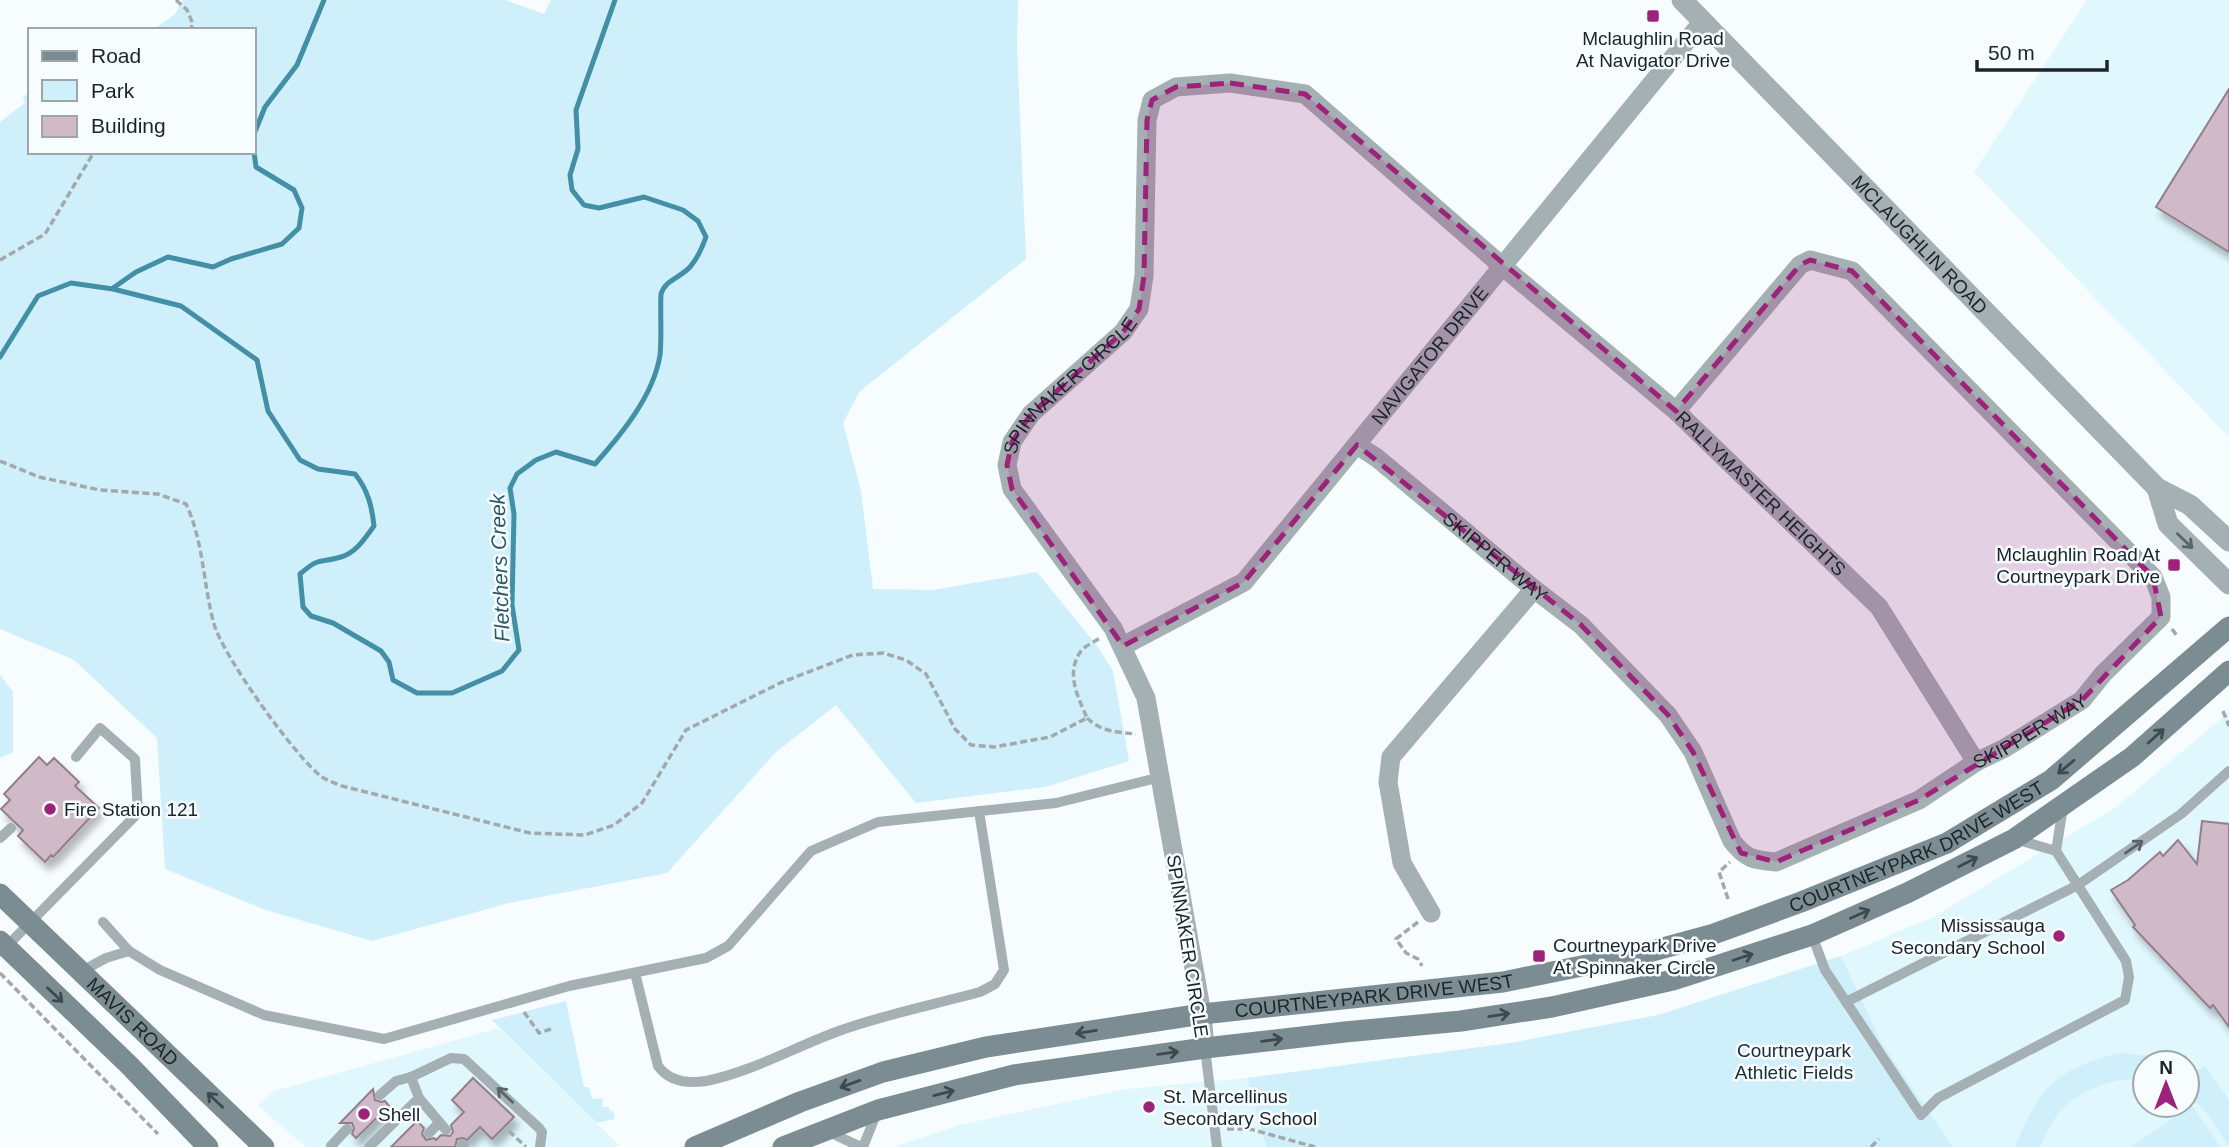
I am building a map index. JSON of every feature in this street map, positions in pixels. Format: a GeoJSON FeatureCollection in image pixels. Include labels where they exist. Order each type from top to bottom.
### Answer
{"type":"FeatureCollection","features":[{"type":"Feature","properties":{"kind":"main road","name":"COURTNEYPARK DRIVE WEST"},"geometry":{"type":"LineString","coordinates":[[695,1147],[800,1102],[883,1072],[986,1047],[1202,1014],[1503,982],[1553,974],[1711,935],[1801,902],[1947,842],[2051,779],[2229,626]]}},
{"type":"Feature","properties":{"kind":"main road","name":"COURTNEYPARK DRIVE WEST"},"geometry":{"type":"LineString","coordinates":[[783,1147],[878,1110],[1014,1075],[1205,1048],[1461,1021],[1552,1007],[1673,980],[1812,935],[1907,894],[2014,838],[2132,757],[2229,671]]}},
{"type":"Feature","properties":{"kind":"main road","name":"MAVIS ROAD"},"geometry":{"type":"LineString","coordinates":[[0,894],[264,1147]]}},
{"type":"Feature","properties":{"kind":"main road"},"geometry":{"type":"LineString","coordinates":[[1801,902],[1812,935]]}},
{"type":"Feature","properties":{"kind":"main road","name":"MAVIS ROAD"},"geometry":{"type":"LineString","coordinates":[[3,944],[129,1065],[208,1147]]}},
{"type":"Feature","properties":{"kind":"street","name":"MCLAUGHLIN ROAD"},"geometry":{"type":"LineString","coordinates":[[1682,0],[2157,488],[2190,505],[2229,541]]}},
{"type":"Feature","properties":{"kind":"street","name":"NAVIGATOR DRIVE"},"geometry":{"type":"LineString","coordinates":[[1123,646],[1244,582],[1703,21]]}},
{"type":"Feature","properties":{"kind":"street","name":"SPINNAKER CIRCLE"},"geometry":{"type":"LineString","coordinates":[[1205,1048],[1202,1014],[1146,698],[1113,628],[1012,489],[1007,465],[1012,442],[1031,414],[1123,332],[1139,309],[1144,276],[1147,120],[1152,100],[1176,87],[1230,83],[1305,94],[1502,266]]}},
{"type":"Feature","properties":{"kind":"street","name":"SKIPPER WAY"},"geometry":{"type":"LineString","coordinates":[[1357,445],[1377,458],[1581,625],[1668,715],[1693,752],[1732,841],[1741,853],[1752,859],[1776,862],[1919,800],[1976,762],[2005,748],[2082,700],[2103,674],[2161,617],[2161,597],[2153,578],[1852,271],[1811,260],[1800,265],[1676,411]]}},
{"type":"Feature","properties":{"kind":"street","name":"RALLYMASTER HEIGHTS"},"geometry":{"type":"LineString","coordinates":[[1502,266],[1676,411],[1879,607],[1976,762]]}},
{"type":"Feature","properties":{"kind":"street","name":"MCLAUGHLIN ROAD"},"geometry":{"type":"LineString","coordinates":[[2157,488],[2168,524],[2229,584]]}},
{"type":"Feature","properties":{"kind":"street"},"geometry":{"type":"LineString","coordinates":[[1431,913],[1402,863],[1388,782],[1391,757],[1534,589]]}},
{"type":"Feature","properties":{"kind":"lane"},"geometry":{"type":"LineString","coordinates":[[3,944],[30,923],[138,813],[135,759],[100,728],[76,757]]}},
{"type":"Feature","properties":{"kind":"lane"},"geometry":{"type":"LineString","coordinates":[[1846,1002],[2078,885],[2181,814],[2229,771]]}},
{"type":"Feature","properties":{"kind":"lane"},"geometry":{"type":"LineString","coordinates":[[103,922],[129,951],[160,970],[264,1016],[384,1039],[569,986],[706,958],[728,946],[811,851],[878,822],[1056,803],[1161,778]]}},
{"type":"Feature","properties":{"kind":"lane"},"geometry":{"type":"LineString","coordinates":[[2056,851],[2064,804]]}},
{"type":"Feature","properties":{"kind":"lane"},"geometry":{"type":"LineString","coordinates":[[635,973],[658,1066],[666,1077],[682,1081],[704,1081],[737,1072],[838,1031],[988,988],[995,984],[1004,970],[979,811]]}},
{"type":"Feature","properties":{"kind":"lane"},"geometry":{"type":"LineString","coordinates":[[0,838],[11,828]]}},
{"type":"Feature","properties":{"kind":"lane"},"geometry":{"type":"LineString","coordinates":[[1812,935],[1825,970],[1921,1115],[1938,1098],[2125,1000],[2129,978],[2126,961],[2056,851],[2014,838]]}},
{"type":"Feature","properties":{"kind":"lane"},"geometry":{"type":"LineString","coordinates":[[80,972],[106,958],[129,951]]}},
{"type":"Feature","properties":{"kind":"lane"},"geometry":{"type":"LineString","coordinates":[[1205,1048],[1217,1147]]}},
{"type":"Feature","properties":{"kind":"lane"},"geometry":{"type":"LineString","coordinates":[[380,1096],[396,1080],[411,1077],[451,1058],[464,1059],[539,1128],[542,1132],[540,1147]]}},
{"type":"Feature","properties":{"kind":"lane"},"geometry":{"type":"LineString","coordinates":[[411,1077],[419,1098],[443,1126],[429,1133]]}},
{"type":"Feature","properties":{"kind":"lane"},"geometry":{"type":"LineString","coordinates":[[369,1147],[419,1098]]}},
{"type":"Feature","properties":{"kind":"lane"},"geometry":{"type":"LineString","coordinates":[[825,1130],[862,1147],[878,1110]]}},
{"type":"Feature","properties":{"kind":"lane"},"geometry":{"type":"LineString","coordinates":[[333,1147],[331,1146],[347,1129]]}},
{"type":"Feature","properties":{"kind":"path"},"geometry":{"type":"LineString","coordinates":[[176,0],[187,10],[193,24],[191,28]]}},
{"type":"Feature","properties":{"kind":"path"},"geometry":{"type":"LineString","coordinates":[[0,260],[45,234],[92,154]]}},
{"type":"Feature","properties":{"kind":"path"},"geometry":{"type":"LineString","coordinates":[[0,461],[51,480],[100,490],[158,494],[186,504],[195,522],[214,626],[233,664],[295,748],[322,776],[342,786],[530,833],[585,835],[614,825],[642,803],[686,730],[780,682],[853,655],[883,653],[906,660],[926,674],[955,729],[971,745],[994,747],[1050,737],[1087,718]]}},
{"type":"Feature","properties":{"kind":"path"},"geometry":{"type":"LineString","coordinates":[[1113,628],[1081,651],[1073,670],[1074,689],[1087,718],[1097,727],[1109,732],[1153,735]]}},
{"type":"Feature","properties":{"kind":"path"},"geometry":{"type":"LineString","coordinates":[[2223,711],[2229,726]]}},
{"type":"Feature","properties":{"kind":"path"},"geometry":{"type":"LineString","coordinates":[[1728,899],[1719,872],[1741,853]]}},
{"type":"Feature","properties":{"kind":"path"},"geometry":{"type":"LineString","coordinates":[[1422,966],[1418,959],[1406,953],[1396,939],[1431,913]]}},
{"type":"Feature","properties":{"kind":"path"},"geometry":{"type":"LineString","coordinates":[[0,973],[158,1134]]}},
{"type":"Feature","properties":{"kind":"path"},"geometry":{"type":"LineString","coordinates":[[517,1001],[538,1033],[551,1029]]}},
{"type":"Feature","properties":{"kind":"path"},"geometry":{"type":"LineString","coordinates":[[1215,1129],[1250,1129],[1315,1147]]}},
{"type":"Feature","properties":{"kind":"path"},"geometry":{"type":"LineString","coordinates":[[509,1130],[526,1147]]}},
{"type":"Feature","properties":{"kind":"path"},"geometry":{"type":"LineString","coordinates":[[1871,1147],[1879,1139]]}},
{"type":"Feature","properties":{"kind":"highlighted area"},"geometry":{"type":"Polygon","coordinates":[[[1230,83],[1305,94],[1676,411],[1800,265],[1810,260],[1852,271],[2153,577],[2161,617],[2082,700],[1919,800],[1776,862],[1741,853],[1693,752],[1668,715],[1581,625],[1357,445],[1244,582],[1123,646],[1012,489],[1007,465],[1012,442],[1031,414],[1123,332],[1139,309],[1144,276],[1147,120],[1152,100],[1176,87],[1230,83]]]}},
{"type":"Feature","properties":{"kind":"shaded area"},"geometry":{"type":"Polygon","coordinates":[[[2087,0],[2229,0],[2229,437],[1974,172],[2087,0]]]}},
{"type":"Feature","properties":{"kind":"shaded area","name":"Mississauga Secondary School"},"geometry":{"type":"Polygon","coordinates":[[[2229,712],[2229,1147],[1953,1147],[1883,1045],[1841,956],[1935,916],[2116,807],[2229,712]]]}},
{"type":"Feature","properties":{"kind":"shaded area"},"geometry":{"type":"Polygon","coordinates":[[[499,1028],[619,1145],[306,1147],[258,1106],[274,1091],[499,1028]]]}},
{"type":"Feature","properties":{"kind":"shaded area","name":"St. Marcellinus Secondary School"},"geometry":{"type":"Polygon","coordinates":[[[1247,1078],[1266,1147],[893,1147],[959,1125],[1126,1089],[1247,1078]]]}},
{"type":"Feature","properties":{"kind":"green space"},"geometry":{"type":"Polygon","coordinates":[[[183,0],[505,0],[544,14],[551,0],[1018,0],[1017,46],[1026,259],[859,392],[843,423],[861,491],[873,589],[933,590],[1037,572],[1098,647],[1113,671],[1129,761],[1045,787],[916,803],[836,705],[775,753],[667,873],[509,903],[372,941],[266,910],[165,869],[157,738],[74,660],[0,629],[0,122],[25,103],[23,96],[28,95],[28,154],[256,154],[256,28],[156,28],[175,14],[183,0]]]}},
{"type":"Feature","properties":{"kind":"green space"},"geometry":{"type":"Polygon","coordinates":[[[0,675],[13,692],[13,752],[0,758],[0,675]]]}},
{"type":"Feature","properties":{"kind":"green space","name":"Courtneypark Athletic Fields"},"geometry":{"type":"Polygon","coordinates":[[[1841,956],[1883,1045],[1953,1147],[1266,1147],[1247,1078],[1510,1043],[1658,1015],[1841,956]]]}},
{"type":"Feature","properties":{"kind":"green space"},"geometry":{"type":"Polygon","coordinates":[[[566,1001],[584,1087],[589,1087],[592,1099],[602,1098],[603,1107],[609,1107],[610,1112],[613,1110],[615,1119],[597,1123],[492,1020],[566,1001]]]}},
{"type":"Feature","properties":{"kind":"green space"},"geometry":{"type":"Polygon","coordinates":[[[2120,1053],[2131,1054],[2131,1079],[2107,1083],[2074,1099],[2056,1117],[2040,1147],[2015,1147],[2033,1109],[2053,1083],[2080,1066],[2120,1053]]]}},
{"type":"Feature","properties":{"kind":"green space"},"geometry":{"type":"Polygon","coordinates":[[[2205,1066],[2229,1100],[2229,1146],[2202,1107],[2201,1068],[2205,1066]]]}},
{"type":"Feature","properties":{"kind":"green space"},"geometry":{"type":"Polygon","coordinates":[[[2201,1118],[2221,1147],[2131,1147],[2172,1119],[2201,1118]]]}},
{"type":"Feature","properties":{"kind":"building"},"geometry":{"type":"Polygon","coordinates":[[[2229,89],[2229,252],[2156,207],[2229,89]]]}},
{"type":"Feature","properties":{"kind":"building","name":"Fire Station 121"},"geometry":{"type":"Polygon","coordinates":[[[39,757],[47,765],[54,758],[79,782],[75,786],[99,808],[53,857],[51,855],[45,862],[18,836],[23,830],[1,809],[10,800],[4,794],[39,757]]]}},
{"type":"Feature","properties":{"kind":"building"},"geometry":{"type":"Polygon","coordinates":[[[2202,821],[2229,824],[2229,1027],[2213,1005],[2210,1008],[2133,927],[2135,925],[2111,890],[2128,880],[2160,852],[2163,856],[2178,840],[2197,864],[2202,821]]]}},
{"type":"Feature","properties":{"kind":"building"},"geometry":{"type":"Polygon","coordinates":[[[473,1078],[514,1117],[492,1139],[480,1127],[467,1140],[457,1139],[455,1147],[391,1147],[417,1121],[424,1128],[422,1134],[426,1140],[436,1140],[441,1135],[450,1136],[453,1132],[451,1125],[464,1112],[452,1100],[473,1078]]]}},
{"type":"Feature","properties":{"kind":"building","name":"Shell"},"geometry":{"type":"Polygon","coordinates":[[[373,1089],[375,1100],[385,1101],[389,1106],[356,1138],[352,1134],[352,1123],[340,1123],[373,1089]]]}},
{"type":"Feature","properties":{"kind":"waterway"},"geometry":{"type":"LineString","coordinates":[[256,129],[265,107],[297,65],[324,0]]}},
{"type":"Feature","properties":{"kind":"waterway","name":"Fletchers Creek"},"geometry":{"type":"LineString","coordinates":[[0,357],[38,296],[71,283],[113,289],[181,306],[257,360],[268,411],[300,460],[318,469],[355,474],[366,492],[374,526],[351,552],[316,563],[300,574],[303,607],[311,616],[333,623],[381,651],[389,662],[393,680],[417,693],[452,693],[502,671],[519,650],[512,605],[514,514],[510,488],[517,474],[536,460],[556,452],[595,464],[615,440],[635,414],[657,370],[663,289],[693,264],[706,237],[698,221],[683,210],[644,197],[599,208],[584,205],[572,190],[570,175],[578,149],[576,110],[615,0]]}},
{"type":"Feature","properties":{"kind":"waterway"},"geometry":{"type":"LineString","coordinates":[[113,288],[136,272],[168,257],[213,267],[282,244],[299,228],[302,208],[294,190],[256,167],[254,154]]}},
{"type":"Feature","properties":{"kind":"place","name":"Mclaughlin Road At Navigator Drive"},"geometry":{"type":"Point","coordinates":[1653,16]}},
{"type":"Feature","properties":{"kind":"place","name":"Mclaughlin Road At Courtneypark Drive"},"geometry":{"type":"Point","coordinates":[2174,565]}},
{"type":"Feature","properties":{"kind":"place","name":"Fire Station 121"},"geometry":{"type":"Point","coordinates":[50,809]}},
{"type":"Feature","properties":{"kind":"place","name":"Mississauga Secondary School"},"geometry":{"type":"Point","coordinates":[2059,936]}},
{"type":"Feature","properties":{"kind":"place","name":"Courtneypark Drive At Spinnaker Circle"},"geometry":{"type":"Point","coordinates":[1539,956]}},
{"type":"Feature","properties":{"kind":"place","name":"St. Marcellinus Secondary School"},"geometry":{"type":"Point","coordinates":[1149,1107]}},
{"type":"Feature","properties":{"kind":"place","name":"Shell"},"geometry":{"type":"Point","coordinates":[364,1114]}}]}
